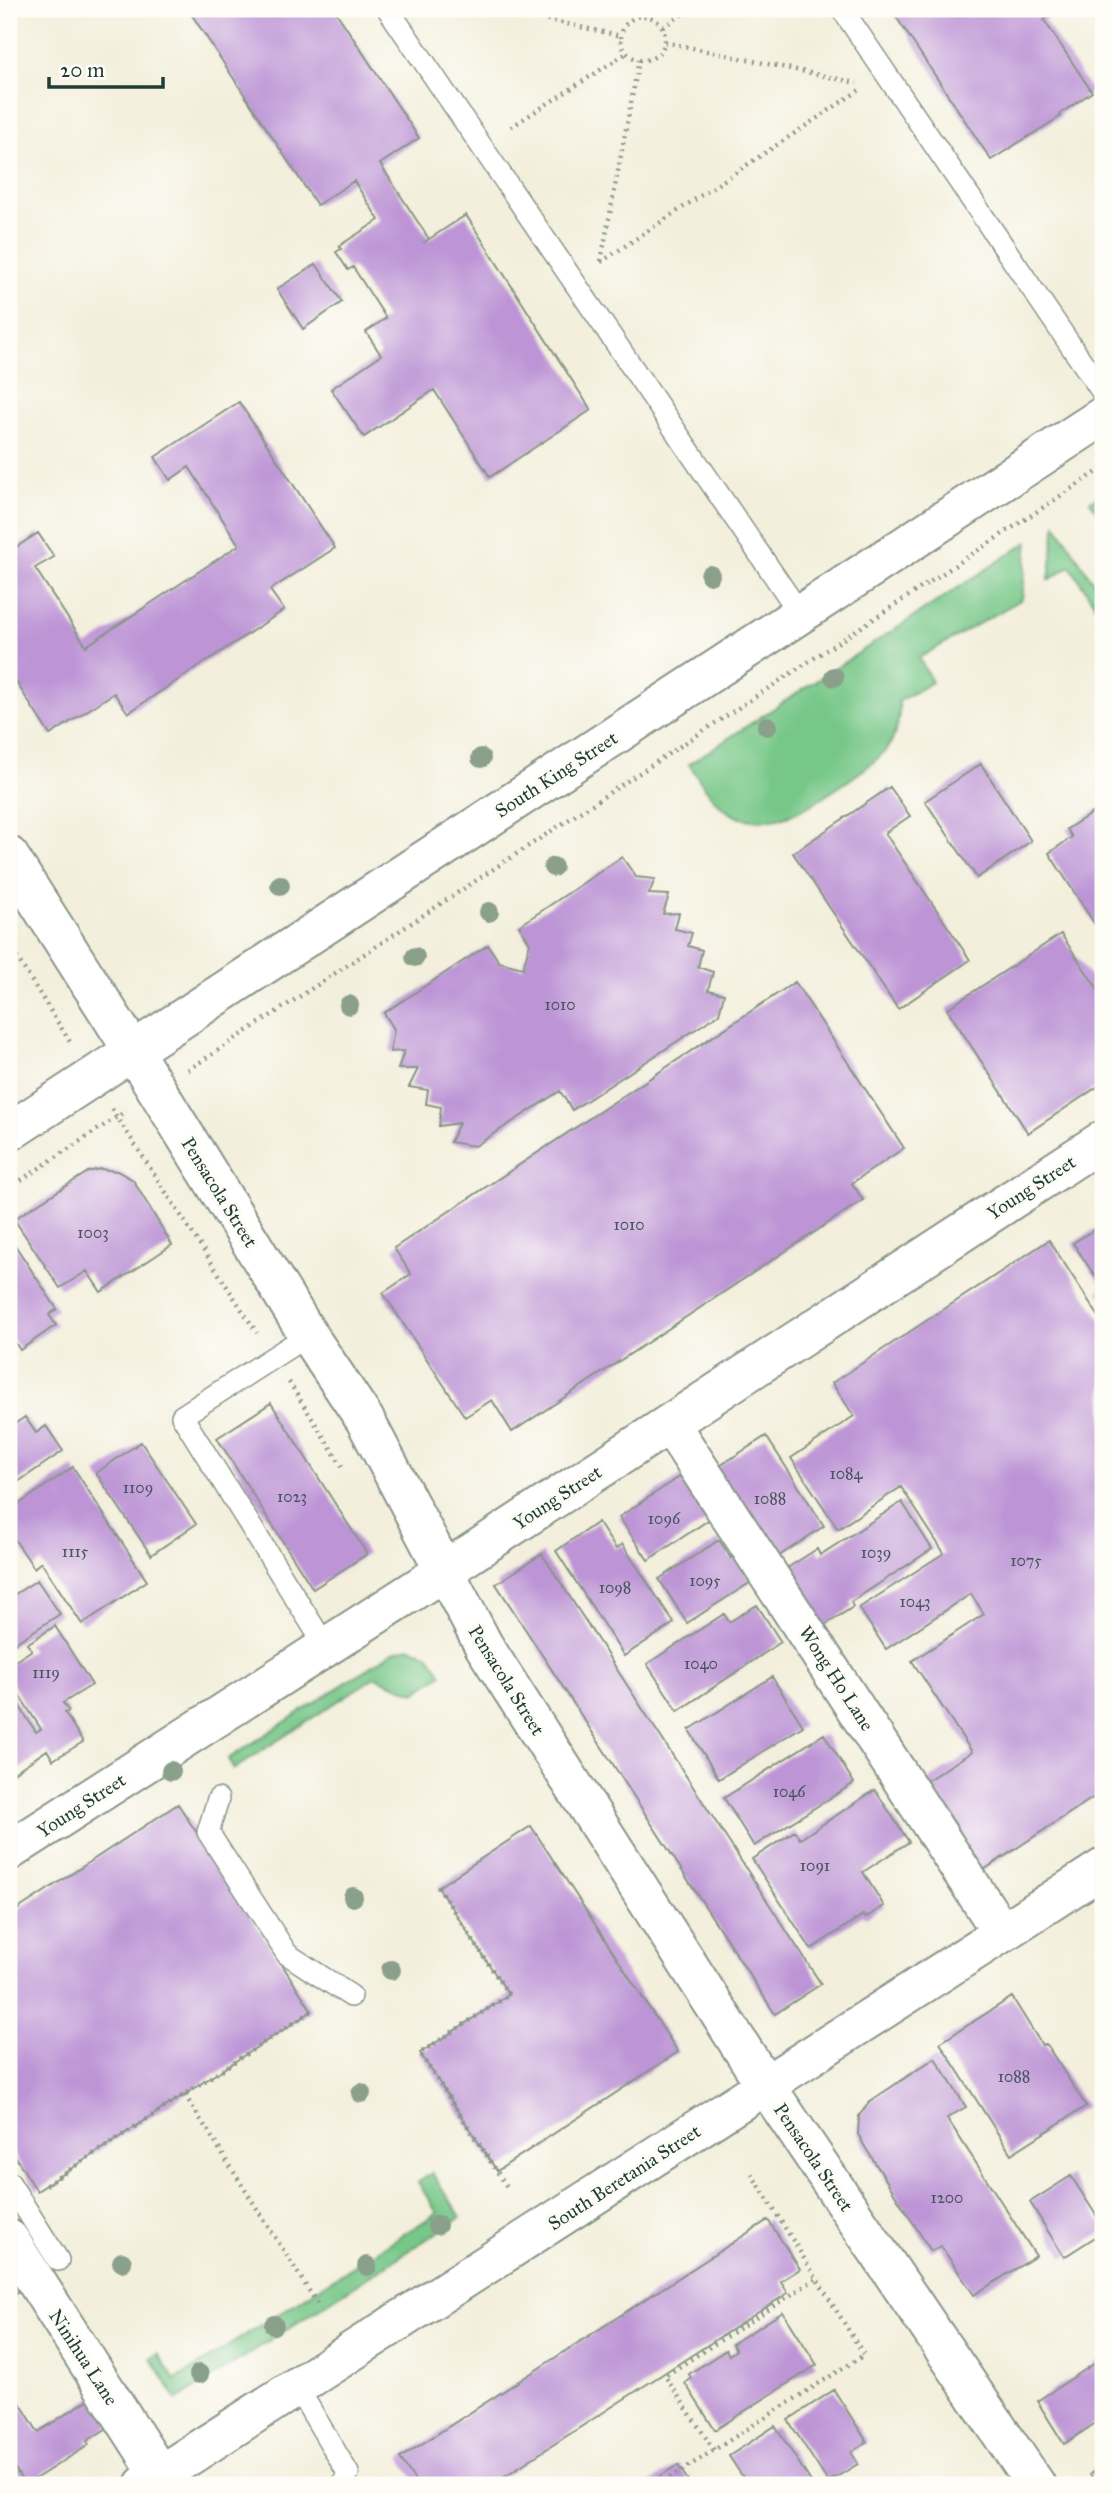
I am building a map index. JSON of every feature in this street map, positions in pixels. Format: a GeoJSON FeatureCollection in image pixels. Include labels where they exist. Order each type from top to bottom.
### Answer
{"type":"FeatureCollection","features":[{"type":"Feature","properties":{"kind":"main road","name":"South King Street"},"geometry":{"type":"LineString","coordinates":[[9,1132],[1103,416]]}},
{"type":"Feature","properties":{"kind":"main road","name":"Pensacola Street"},"geometry":{"type":"LineString","coordinates":[[9,856],[365,1420],[484,1646],[765,2086],[1036,2485]]}},
{"type":"Feature","properties":{"kind":"main road","name":"Young Street"},"geometry":{"type":"LineString","coordinates":[[9,1851],[444,1572],[1103,1139]]}},
{"type":"Feature","properties":{"kind":"main road","name":"Wong Ho Lane"},"geometry":{"type":"LineString","coordinates":[[670,1424],[1002,1933]]}},
{"type":"Feature","properties":{"kind":"main road","name":"South Beretania Street"},"geometry":{"type":"LineString","coordinates":[[152,2480],[1103,1868]]}},
{"type":"Feature","properties":{"kind":"main road","name":"Ninihua Lane"},"geometry":{"type":"LineString","coordinates":[[9,2239],[152,2480]]}},
{"type":"Feature","properties":{"kind":"lane"},"geometry":{"type":"LineString","coordinates":[[388,9],[801,615]]}},
{"type":"Feature","properties":{"kind":"lane"},"geometry":{"type":"LineString","coordinates":[[842,9],[1103,393]]}},
{"type":"Feature","properties":{"kind":"lane"},"geometry":{"type":"LineString","coordinates":[[309,1335],[182,1416],[326,1647]]}},
{"type":"Feature","properties":{"kind":"lane"},"geometry":{"type":"LineString","coordinates":[[218,1799],[208,1832],[287,1954],[351,1996]]}},
{"type":"Feature","properties":{"kind":"lane"},"geometry":{"type":"LineString","coordinates":[[9,2182],[58,2260]]}},
{"type":"Feature","properties":{"kind":"lane"},"geometry":{"type":"LineString","coordinates":[[297,2386],[348,2473],[343,2485]]}},
{"type":"Feature","properties":{"kind":"path"},"geometry":{"type":"LineString","coordinates":[[499,9],[621,36]]}},
{"type":"Feature","properties":{"kind":"path"},"geometry":{"type":"LineString","coordinates":[[649,18],[651,9]]}},
{"type":"Feature","properties":{"kind":"path"},"geometry":{"type":"LineString","coordinates":[[663,27],[691,9]]}},
{"type":"Feature","properties":{"kind":"path"},"geometry":{"type":"LineString","coordinates":[[643,15],[649,18],[663,27],[665,42],[663,50],[654,58],[639,60],[623,49],[621,36],[624,27],[632,19],[643,15]]}},
{"type":"Feature","properties":{"kind":"path"},"geometry":{"type":"LineString","coordinates":[[639,60],[601,262],[868,85],[665,42]]}},
{"type":"Feature","properties":{"kind":"path"},"geometry":{"type":"LineString","coordinates":[[511,127],[627,53]]}},
{"type":"Feature","properties":{"kind":"path"},"geometry":{"type":"LineString","coordinates":[[211,1055],[1103,468]]}},
{"type":"Feature","properties":{"kind":"path"},"geometry":{"type":"LineString","coordinates":[[9,945],[49,1008]]}},
{"type":"Feature","properties":{"kind":"path"},"geometry":{"type":"LineString","coordinates":[[9,1188],[80,1141]]}},
{"type":"Feature","properties":{"kind":"path"},"geometry":{"type":"LineString","coordinates":[[438,1887],[509,1995],[420,2053],[507,2187]]}},
{"type":"Feature","properties":{"kind":"path"},"geometry":{"type":"LineString","coordinates":[[37,2191],[312,2011]]}},
{"type":"Feature","properties":{"kind":"path"},"geometry":{"type":"LineString","coordinates":[[185,2095],[320,2308]]}},
{"type":"Feature","properties":{"kind":"path"},"geometry":{"type":"LineString","coordinates":[[670,2478],[864,2355],[751,2173]]}},
{"type":"Feature","properties":{"kind":"path"},"geometry":{"type":"LineString","coordinates":[[714,2450],[666,2375],[817,2278]]}},
{"type":"Feature","properties":{"kind":"green space"},"geometry":{"type":"Polygon","coordinates":[[[1103,493],[1103,521],[1090,501],[1103,493]]]}},
{"type":"Feature","properties":{"kind":"green space"},"geometry":{"type":"Polygon","coordinates":[[[1056,524],[1103,597],[1103,617],[1070,566],[1049,580],[1056,524]]]}},
{"type":"Feature","properties":{"kind":"green space"},"geometry":{"type":"Polygon","coordinates":[[[1028,542],[1022,599],[919,658],[932,682],[899,701],[895,734],[885,751],[868,766],[801,810],[769,820],[751,820],[735,816],[719,804],[706,789],[689,764],[1028,542]]]}},
{"type":"Feature","properties":{"kind":"green space"},"geometry":{"type":"Polygon","coordinates":[[[410,1647],[429,1655],[442,1674],[415,1693],[375,1677],[234,1769],[228,1759],[393,1652],[410,1647]]]}},
{"type":"Feature","properties":{"kind":"green space"},"geometry":{"type":"Polygon","coordinates":[[[432,2173],[461,2217],[177,2400],[151,2358],[158,2354],[175,2380],[437,2213],[418,2182],[432,2173]]]}},
{"type":"Feature","properties":{"kind":"building"},"geometry":{"type":"Polygon","coordinates":[[[188,9],[334,9],[419,138],[380,164],[429,239],[423,243],[466,215],[591,410],[490,477],[434,390],[364,437],[331,389],[381,355],[366,332],[386,318],[353,267],[348,270],[336,252],[341,249],[339,246],[379,220],[354,181],[317,205],[188,9]]]}},
{"type":"Feature","properties":{"kind":"building"},"geometry":{"type":"Polygon","coordinates":[[[891,9],[1060,9],[1044,20],[1092,92],[1060,114],[1061,116],[991,160],[891,9]]]}},
{"type":"Feature","properties":{"kind":"building"},"geometry":{"type":"Polygon","coordinates":[[[9,19],[16,30],[9,35],[9,19]]]}},
{"type":"Feature","properties":{"kind":"building"},"geometry":{"type":"Polygon","coordinates":[[[316,264],[342,302],[303,329],[277,289],[316,264]]]}},
{"type":"Feature","properties":{"kind":"building"},"geometry":{"type":"Polygon","coordinates":[[[239,402],[335,548],[270,590],[284,610],[128,713],[114,693],[50,735],[9,671],[9,552],[38,533],[54,557],[35,568],[86,646],[239,545],[189,467],[170,480],[155,457],[239,402]]]}},
{"type":"Feature","properties":{"kind":"building"},"geometry":{"type":"Polygon","coordinates":[[[981,764],[1031,841],[977,878],[925,801],[981,764]]]}},
{"type":"Feature","properties":{"kind":"building"},"geometry":{"type":"Polygon","coordinates":[[[890,787],[910,816],[885,833],[970,960],[898,1009],[793,853],[890,787]]]}},
{"type":"Feature","properties":{"kind":"building"},"geometry":{"type":"Polygon","coordinates":[[[1103,806],[1103,937],[1049,853],[1072,837],[1067,829],[1103,806]]]}},
{"type":"Feature","properties":{"kind":"building"},"geometry":{"type":"Polygon","coordinates":[[[622,857],[636,877],[655,879],[649,894],[669,895],[663,914],[679,913],[675,929],[692,933],[688,946],[702,950],[698,967],[713,972],[708,990],[724,994],[719,1014],[572,1110],[560,1091],[475,1146],[450,1142],[459,1123],[439,1126],[441,1107],[426,1104],[428,1090],[409,1087],[418,1069],[398,1069],[404,1051],[390,1052],[394,1029],[384,1013],[488,945],[499,962],[523,968],[530,943],[519,926],[622,857]]]}},
{"type":"Feature","properties":{"kind":"building"},"geometry":{"type":"Polygon","coordinates":[[[1061,934],[1103,997],[1103,1083],[1028,1133],[947,1009],[1061,934]]]}},
{"type":"Feature","properties":{"kind":"building"},"geometry":{"type":"Polygon","coordinates":[[[795,982],[904,1148],[852,1183],[863,1200],[512,1432],[492,1400],[465,1417],[383,1293],[411,1274],[394,1248],[795,982]]]}},
{"type":"Feature","properties":{"kind":"building"},"geometry":{"type":"Polygon","coordinates":[[[100,1169],[117,1171],[133,1180],[172,1245],[101,1292],[87,1271],[60,1288],[14,1219],[88,1172],[100,1169]]]}},
{"type":"Feature","properties":{"kind":"building"},"geometry":{"type":"Polygon","coordinates":[[[1103,1224],[1103,1288],[1073,1243],[1103,1224]]]}},
{"type":"Feature","properties":{"kind":"building"},"geometry":{"type":"Polygon","coordinates":[[[9,1236],[57,1309],[49,1315],[56,1325],[20,1350],[12,1338],[9,1341],[9,1236]]]}},
{"type":"Feature","properties":{"kind":"building"},"geometry":{"type":"Polygon","coordinates":[[[1049,1240],[1103,1323],[1103,1791],[970,1879],[945,1840],[959,1830],[926,1781],[972,1752],[912,1661],[984,1614],[971,1594],[886,1649],[859,1608],[944,1553],[901,1487],[838,1529],[791,1458],[854,1416],[832,1383],[1049,1240]]]}},
{"type":"Feature","properties":{"kind":"building"},"geometry":{"type":"Polygon","coordinates":[[[271,1403],[367,1554],[313,1589],[217,1438],[271,1403]]]}},
{"type":"Feature","properties":{"kind":"building"},"geometry":{"type":"Polygon","coordinates":[[[25,1417],[36,1433],[46,1426],[63,1451],[9,1488],[9,1422],[13,1419],[16,1423],[25,1417]]]}},
{"type":"Feature","properties":{"kind":"building"},"geometry":{"type":"Polygon","coordinates":[[[766,1436],[824,1526],[773,1560],[715,1469],[766,1436]]]}},
{"type":"Feature","properties":{"kind":"building"},"geometry":{"type":"Polygon","coordinates":[[[141,1442],[196,1524],[151,1555],[96,1473],[141,1442]]]}},
{"type":"Feature","properties":{"kind":"building"},"geometry":{"type":"Polygon","coordinates":[[[73,1467],[147,1581],[82,1624],[41,1562],[34,1568],[9,1531],[9,1511],[73,1467]]]}},
{"type":"Feature","properties":{"kind":"building"},"geometry":{"type":"Polygon","coordinates":[[[681,1476],[710,1519],[648,1560],[619,1517],[681,1476]]]}},
{"type":"Feature","properties":{"kind":"building"},"geometry":{"type":"Polygon","coordinates":[[[902,1502],[932,1549],[851,1602],[853,1607],[820,1628],[784,1570],[817,1549],[820,1555],[902,1502]]]}},
{"type":"Feature","properties":{"kind":"building"},"geometry":{"type":"Polygon","coordinates":[[[598,1522],[616,1549],[622,1544],[674,1623],[624,1656],[556,1551],[598,1522]]]}},
{"type":"Feature","properties":{"kind":"building"},"geometry":{"type":"Polygon","coordinates":[[[719,1540],[731,1558],[735,1555],[751,1582],[687,1623],[659,1579],[719,1540]]]}},
{"type":"Feature","properties":{"kind":"building"},"geometry":{"type":"Polygon","coordinates":[[[542,1554],[821,1984],[775,2014],[496,1584],[542,1554]]]}},
{"type":"Feature","properties":{"kind":"building"},"geometry":{"type":"Polygon","coordinates":[[[37,1580],[60,1614],[9,1647],[9,1598],[37,1580]]]}},
{"type":"Feature","properties":{"kind":"building"},"geometry":{"type":"Polygon","coordinates":[[[757,1605],[781,1642],[678,1711],[647,1664],[724,1614],[729,1622],[757,1605]]]}},
{"type":"Feature","properties":{"kind":"building"},"geometry":{"type":"Polygon","coordinates":[[[55,1626],[92,1685],[63,1703],[69,1711],[65,1713],[83,1742],[53,1760],[47,1750],[9,1776],[9,1690],[36,1732],[41,1729],[9,1679],[9,1665],[32,1650],[27,1644],[55,1626]]]}},
{"type":"Feature","properties":{"kind":"building"},"geometry":{"type":"Polygon","coordinates":[[[772,1677],[803,1726],[719,1779],[689,1730],[772,1677]]]}},
{"type":"Feature","properties":{"kind":"building"},"geometry":{"type":"Polygon","coordinates":[[[824,1734],[854,1783],[754,1846],[724,1798],[824,1734]]]}},
{"type":"Feature","properties":{"kind":"building"},"geometry":{"type":"Polygon","coordinates":[[[875,1790],[909,1842],[863,1872],[884,1906],[865,1918],[863,1915],[811,1949],[752,1859],[795,1831],[800,1839],[875,1790]]]}},
{"type":"Feature","properties":{"kind":"building"},"geometry":{"type":"Polygon","coordinates":[[[178,1804],[312,2011],[37,2191],[9,2147],[9,1915],[178,1804]]]}},
{"type":"Feature","properties":{"kind":"building"},"geometry":{"type":"Polygon","coordinates":[[[531,1826],[678,2052],[497,2171],[420,2053],[509,1995],[438,1887],[531,1826]]]}},
{"type":"Feature","properties":{"kind":"building"},"geometry":{"type":"Polygon","coordinates":[[[1012,1997],[1042,2045],[1046,2044],[1086,2106],[1011,2154],[940,2043],[1012,1997]]]}},
{"type":"Feature","properties":{"kind":"building"},"geometry":{"type":"Polygon","coordinates":[[[935,2058],[966,2107],[947,2118],[1036,2256],[974,2295],[941,2246],[931,2251],[858,2134],[859,2116],[869,2102],[935,2058]]]}},
{"type":"Feature","properties":{"kind":"building"},"geometry":{"type":"Polygon","coordinates":[[[1071,2176],[1103,2226],[1103,2232],[1064,2257],[1030,2202],[1071,2176]]]}},
{"type":"Feature","properties":{"kind":"building"},"geometry":{"type":"Polygon","coordinates":[[[768,2220],[800,2269],[781,2281],[788,2293],[491,2485],[418,2485],[400,2458],[768,2220]]]}},
{"type":"Feature","properties":{"kind":"building"},"geometry":{"type":"Polygon","coordinates":[[[9,2260],[26,2287],[9,2298],[9,2260]]]}},
{"type":"Feature","properties":{"kind":"building"},"geometry":{"type":"Polygon","coordinates":[[[783,2312],[817,2365],[715,2430],[685,2383],[691,2378],[689,2374],[726,2350],[729,2355],[736,2350],[732,2344],[783,2312]]]}},
{"type":"Feature","properties":{"kind":"building"},"geometry":{"type":"Polygon","coordinates":[[[1100,2360],[1103,2364],[1103,2418],[1064,2444],[1037,2401],[1100,2360]]]}},
{"type":"Feature","properties":{"kind":"building"},"geometry":{"type":"Polygon","coordinates":[[[9,2385],[38,2432],[97,2394],[115,2423],[87,2441],[89,2445],[25,2485],[9,2459],[9,2385]]]}},
{"type":"Feature","properties":{"kind":"building"},"geometry":{"type":"Polygon","coordinates":[[[834,2390],[867,2442],[851,2452],[858,2464],[828,2482],[788,2420],[834,2390]]]}},
{"type":"Feature","properties":{"kind":"building"},"geometry":{"type":"Polygon","coordinates":[[[775,2426],[813,2485],[748,2485],[729,2456],[775,2426]]]}},
{"type":"Feature","properties":{"kind":"building"},"geometry":{"type":"Polygon","coordinates":[[[678,2465],[691,2485],[646,2485],[678,2465]]]}},
{"type":"Feature","properties":{"kind":"building"},"geometry":{"type":"Polygon","coordinates":[[[1103,2465],[1103,2485],[1096,2485],[1090,2474],[1103,2465]]]}}]}
